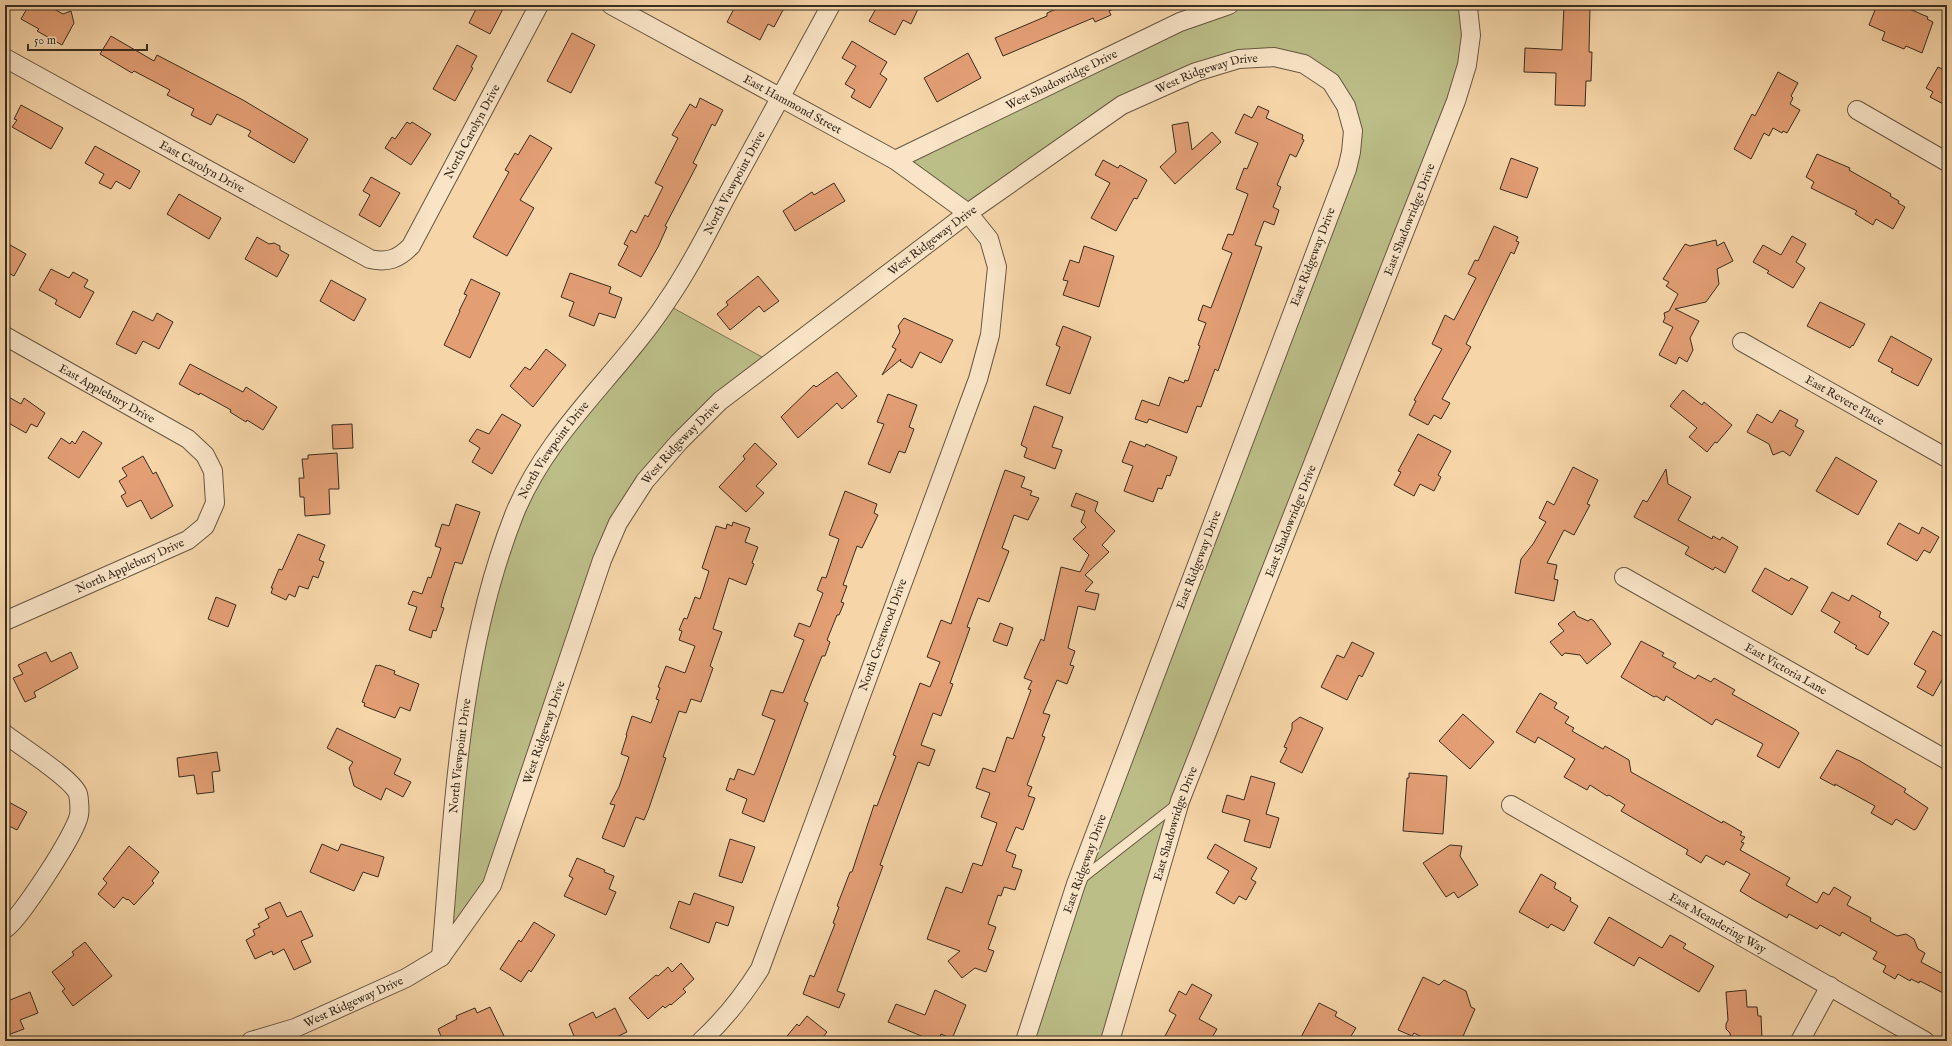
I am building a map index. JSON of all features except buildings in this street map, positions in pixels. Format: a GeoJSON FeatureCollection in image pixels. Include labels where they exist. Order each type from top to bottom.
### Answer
{"type":"FeatureCollection","features":[{"type":"Feature","properties":{"kind":"street","name":"North Carolyn Drive"},"geometry":{"type":"LineString","coordinates":[[402,255],[411,246],[539,5]]}},
{"type":"Feature","properties":{"kind":"street","name":"East Hammond Street"},"geometry":{"type":"LineString","coordinates":[[611,5],[781,96],[895,160],[968,212]]}},
{"type":"Feature","properties":{"kind":"street","name":"North Viewpoint Drive"},"geometry":{"type":"LineString","coordinates":[[441,957],[460,746],[468,694],[477,643],[490,591],[502,548],[515,513],[532,476],[561,431],[649,327],[683,277],[830,5]]}},
{"type":"Feature","properties":{"kind":"street","name":"West Shadowridge Drive"},"geometry":{"type":"LineString","coordinates":[[895,160],[1180,22],[1229,5]]}},
{"type":"Feature","properties":{"kind":"street","name":"East Shadowridge Drive"},"geometry":{"type":"LineString","coordinates":[[1110,1041],[1180,801],[1456,101],[1467,65],[1471,35],[1468,8],[1466,5]]}},
{"type":"Feature","properties":{"kind":"street","name":"West Ridgeway Drive"},"geometry":{"type":"LineString","coordinates":[[251,1041],[298,1034],[406,978],[441,957],[492,885],[602,560],[618,523],[646,481],[679,442],[720,401],[968,212],[1122,105],[1196,72],[1239,59],[1274,57],[1304,64],[1331,82]]}},
{"type":"Feature","properties":{"kind":"street","name":"East Carolyn Drive"},"geometry":{"type":"LineString","coordinates":[[5,58],[370,259],[383,262],[402,255]]}},
{"type":"Feature","properties":{"kind":"street","name":"East Ridgeway Drive"},"geometry":{"type":"LineString","coordinates":[[1025,1041],[1076,884],[1347,169],[1351,152],[1353,131],[1346,106],[1331,82]]}},
{"type":"Feature","properties":{"kind":"street"},"geometry":{"type":"LineString","coordinates":[[1857,110],[1947,162]]}},
{"type":"Feature","properties":{"kind":"street","name":"North Crestwood Drive"},"geometry":{"type":"LineString","coordinates":[[701,1041],[731,1011],[743,996],[760,969],[980,372],[990,328],[997,267],[989,240],[968,212]]}},
{"type":"Feature","properties":{"kind":"street","name":"East Applebury Drive"},"geometry":{"type":"LineString","coordinates":[[5,336],[188,439],[205,455]]}},
{"type":"Feature","properties":{"kind":"street","name":"East Revere Place"},"geometry":{"type":"LineString","coordinates":[[1742,342],[1947,458]]}},
{"type":"Feature","properties":{"kind":"street","name":"North Applebury Drive"},"geometry":{"type":"LineString","coordinates":[[5,621],[188,540],[205,526],[215,503],[213,471],[205,455]]}},
{"type":"Feature","properties":{"kind":"street","name":"East Victoria Lane"},"geometry":{"type":"LineString","coordinates":[[1624,577],[1945,754]]}},
{"type":"Feature","properties":{"kind":"street"},"geometry":{"type":"LineString","coordinates":[[5,734],[69,781],[78,794],[79,815],[71,834],[27,904],[5,929]]}},
{"type":"Feature","properties":{"kind":"street","name":"East Meandering Way"},"geometry":{"type":"LineString","coordinates":[[1511,806],[1925,1041]]}},
{"type":"Feature","properties":{"kind":"street"},"geometry":{"type":"LineString","coordinates":[[1800,1041],[1830,986]]}},
{"type":"Feature","properties":{"kind":"lane"},"geometry":{"type":"LineString","coordinates":[[1076,884],[1180,801]]}},
{"type":"Feature","properties":{"kind":"green space"},"geometry":{"type":"Polygon","coordinates":[[[1229,5],[1466,5],[1467,65],[1180,801],[1110,1041],[1025,1041],[1347,169],[1346,106],[1304,64],[1239,59],[1122,105],[968,213],[895,160],[1229,5]]]}},
{"type":"Feature","properties":{"kind":"green space"},"geometry":{"type":"Polygon","coordinates":[[[666,304],[771,362],[720,401],[618,523],[492,885],[441,957],[460,746],[515,513],[666,304]]]}}]}
